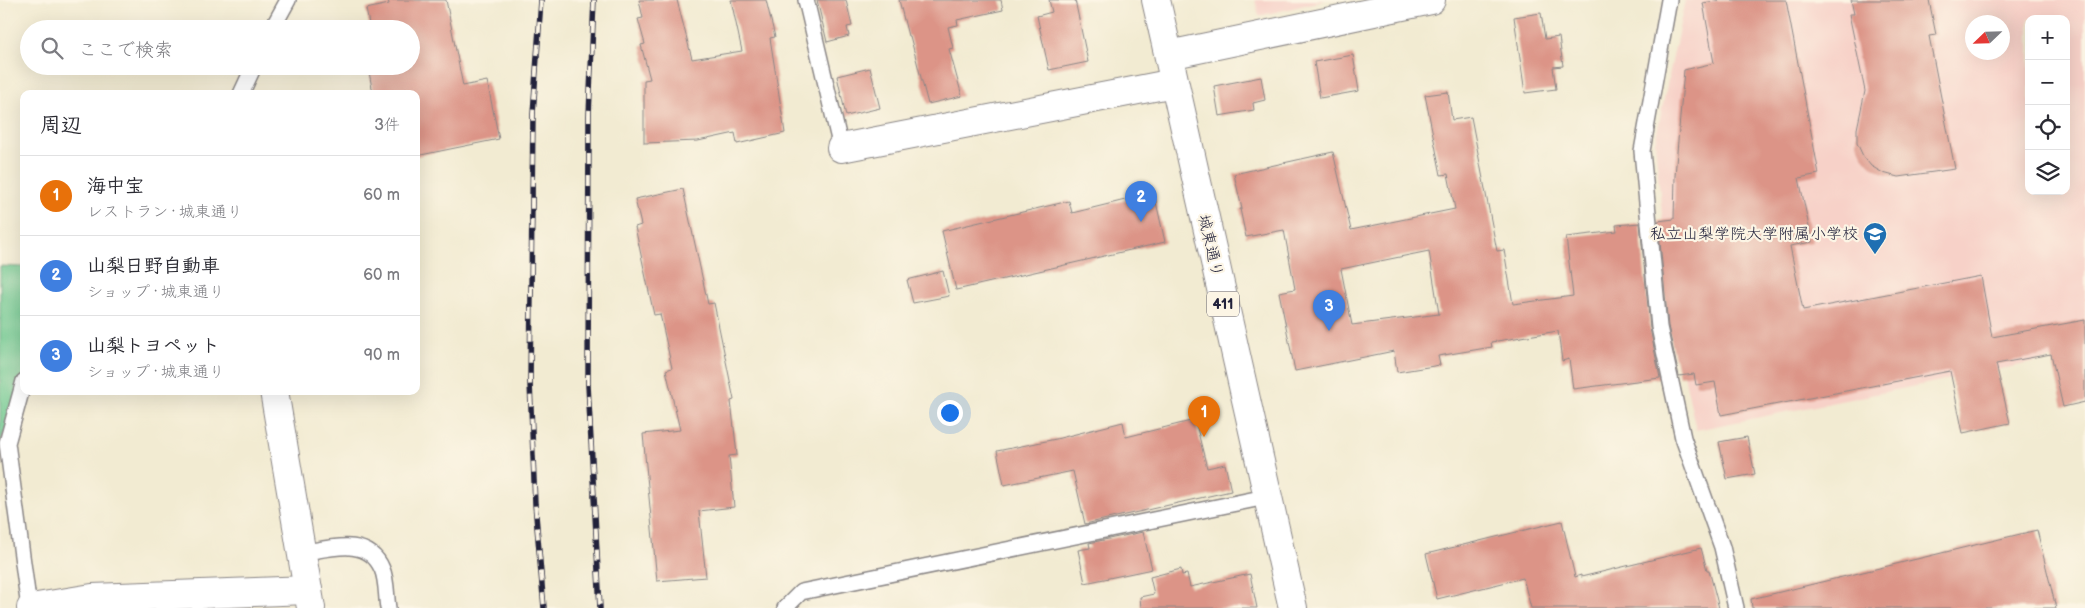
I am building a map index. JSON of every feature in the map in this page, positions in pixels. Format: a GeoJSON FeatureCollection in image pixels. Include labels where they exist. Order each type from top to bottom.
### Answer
{"type":"FeatureCollection","features":[{"type":"Feature","properties":{"kind":"main road","name":"城東通り"},"geometry":{"type":"LineString","coordinates":[[1156,0],[1292,608]]}},
{"type":"Feature","properties":{"kind":"main road"},"geometry":{"type":"LineString","coordinates":[[1169,55],[1431,0]]}},
{"type":"Feature","properties":{"kind":"main road"},"geometry":{"type":"LineString","coordinates":[[840,148],[1174,84]]}},
{"type":"Feature","properties":{"kind":"main road"},"geometry":{"type":"LineString","coordinates":[[30,608],[92,598],[310,599],[275,395]]}},
{"type":"Feature","properties":{"kind":"lane"},"geometry":{"type":"LineString","coordinates":[[277,20],[288,0]]}},
{"type":"Feature","properties":{"kind":"lane"},"geometry":{"type":"LineString","coordinates":[[806,0],[840,148]]}},
{"type":"Feature","properties":{"kind":"lane"},"geometry":{"type":"LineString","coordinates":[[1669,0],[1642,151],[1659,327],[1683,438],[1722,547],[1736,608]]}},
{"type":"Feature","properties":{"kind":"lane"},"geometry":{"type":"LineString","coordinates":[[243,90],[250,75]]}},
{"type":"Feature","properties":{"kind":"lane"},"geometry":{"type":"LineString","coordinates":[[20,395],[7,443],[30,608]]}},
{"type":"Feature","properties":{"kind":"lane"},"geometry":{"type":"LineString","coordinates":[[785,608],[801,592],[1266,497]]}},
{"type":"Feature","properties":{"kind":"lane"},"geometry":{"type":"LineString","coordinates":[[301,553],[350,546],[363,549],[374,557],[382,569],[388,608]]}},
{"type":"Feature","properties":{"kind":"shaded area"},"geometry":{"type":"Polygon","coordinates":[[[1255,0],[1326,0],[1259,16],[1255,0]]]}},
{"type":"Feature","properties":{"kind":"shaded area","name":"私立山梨学院大学附属小学校"},"geometry":{"type":"Polygon","coordinates":[[[1685,0],[2085,0],[2085,352],[1696,430],[1672,319],[1655,142],[1685,0]]]}},
{"type":"Feature","properties":{"kind":"green space"},"geometry":{"type":"Polygon","coordinates":[[[0,266],[20,267],[20,392],[0,444],[0,266]]]}},
{"type":"Feature","properties":{"kind":"building"},"geometry":{"type":"Polygon","coordinates":[[[388,0],[446,0],[463,86],[487,81],[499,139],[420,155],[420,90],[372,90],[370,75],[420,75],[420,20],[368,20],[366,9],[389,4],[388,0]]]}},
{"type":"Feature","properties":{"kind":"building"},"geometry":{"type":"Polygon","coordinates":[[[639,0],[677,0],[692,59],[742,51],[731,0],[766,0],[775,37],[770,38],[785,133],[737,144],[735,133],[698,141],[644,143],[644,80],[650,79],[641,45],[645,44],[638,19],[643,18],[639,0]]]}},
{"type":"Feature","properties":{"kind":"building"},"geometry":{"type":"Polygon","coordinates":[[[817,0],[846,0],[852,26],[847,27],[849,36],[827,42],[817,0]]]}},
{"type":"Feature","properties":{"kind":"building"},"geometry":{"type":"Polygon","coordinates":[[[899,0],[1001,0],[1003,10],[957,20],[958,25],[948,27],[953,48],[949,49],[962,96],[928,104],[899,0]]]}},
{"type":"Feature","properties":{"kind":"building"},"geometry":{"type":"Polygon","coordinates":[[[1049,0],[1075,0],[1088,62],[1049,70],[1037,16],[1052,12],[1049,0]]]}},
{"type":"Feature","properties":{"kind":"building"},"geometry":{"type":"Polygon","coordinates":[[[1721,0],[1786,0],[1819,174],[1799,178],[1812,242],[1790,246],[1803,310],[1981,276],[1992,337],[2085,320],[2085,402],[2063,407],[2051,354],[1996,364],[2010,423],[1963,433],[1950,371],[1721,415],[1715,382],[1696,385],[1694,374],[1679,376],[1668,326],[1658,221],[1674,219],[1675,176],[1684,70],[1714,63],[1703,3],[1721,0]]]}},
{"type":"Feature","properties":{"kind":"building"},"geometry":{"type":"Polygon","coordinates":[[[1851,0],[1929,0],[1936,35],[1929,36],[1955,169],[1898,177],[1883,173],[1871,166],[1863,156],[1857,143],[1857,129],[1865,91],[1849,14],[1854,14],[1851,0]]]}},
{"type":"Feature","properties":{"kind":"building"},"geometry":{"type":"Polygon","coordinates":[[[1541,13],[1545,39],[1559,37],[1563,66],[1553,67],[1556,89],[1525,93],[1514,17],[1541,13]]]}},
{"type":"Feature","properties":{"kind":"building"},"geometry":{"type":"Polygon","coordinates":[[[1353,55],[1359,91],[1320,98],[1314,62],[1353,55]]]}},
{"type":"Feature","properties":{"kind":"building"},"geometry":{"type":"Polygon","coordinates":[[[870,68],[880,108],[846,116],[837,76],[870,68]]]}},
{"type":"Feature","properties":{"kind":"building"},"geometry":{"type":"Polygon","coordinates":[[[1261,77],[1265,100],[1253,103],[1254,110],[1219,116],[1214,86],[1261,77]]]}},
{"type":"Feature","properties":{"kind":"building"},"geometry":{"type":"Polygon","coordinates":[[[1448,92],[1452,120],[1471,117],[1497,251],[1504,250],[1513,304],[1573,296],[1566,237],[1617,231],[1616,225],[1640,223],[1650,328],[1660,378],[1573,389],[1569,359],[1562,361],[1558,331],[1491,342],[1492,347],[1438,356],[1440,365],[1397,372],[1394,351],[1295,371],[1279,292],[1295,289],[1284,230],[1246,237],[1234,174],[1333,152],[1351,230],[1455,209],[1448,174],[1441,175],[1425,95],[1448,92]],[[1429,251],[1341,269],[1352,325],[1439,314],[1429,251]]]}},
{"type":"Feature","properties":{"kind":"building"},"geometry":{"type":"Polygon","coordinates":[[[683,189],[708,304],[714,303],[734,400],[731,401],[737,455],[729,456],[734,507],[699,511],[706,577],[657,581],[643,434],[680,430],[666,370],[672,368],[660,314],[654,315],[635,227],[641,225],[635,199],[683,189]]]}},
{"type":"Feature","properties":{"kind":"building"},"geometry":{"type":"Polygon","coordinates":[[[1154,193],[1165,242],[956,290],[942,231],[1069,201],[1072,213],[1154,193]]]}},
{"type":"Feature","properties":{"kind":"building"},"geometry":{"type":"Polygon","coordinates":[[[943,271],[949,296],[913,303],[907,280],[943,271]]]}},
{"type":"Feature","properties":{"kind":"building"},"geometry":{"type":"Polygon","coordinates":[[[1195,420],[1207,468],[1225,464],[1231,491],[1085,524],[1073,471],[1004,485],[997,451],[1056,439],[1123,422],[1126,437],[1195,420]]]}},
{"type":"Feature","properties":{"kind":"building"},"geometry":{"type":"Polygon","coordinates":[[[1747,437],[1755,474],[1727,479],[1719,442],[1747,437]]]}},
{"type":"Feature","properties":{"kind":"building"},"geometry":{"type":"Polygon","coordinates":[[[1562,521],[1575,577],[1701,548],[1719,608],[1531,608],[1523,578],[1437,599],[1426,554],[1562,521]]]}},
{"type":"Feature","properties":{"kind":"building"},"geometry":{"type":"Polygon","coordinates":[[[2037,530],[2056,608],[1752,608],[1751,599],[2037,530]]]}},
{"type":"Feature","properties":{"kind":"building"},"geometry":{"type":"Polygon","coordinates":[[[1143,532],[1152,569],[1085,583],[1078,550],[1090,548],[1089,543],[1143,532]]]}},
{"type":"Feature","properties":{"kind":"building"},"geometry":{"type":"Polygon","coordinates":[[[1181,569],[1182,575],[1187,574],[1190,587],[1250,574],[1257,608],[1141,608],[1140,597],[1154,594],[1150,577],[1181,569]]]}},
{"type":"Feature","properties":{"kind":"railway"},"geometry":{"type":"LineString","coordinates":[[541,0],[533,114],[530,383],[535,504],[544,608]]}},
{"type":"Feature","properties":{"kind":"railway"},"geometry":{"type":"LineString","coordinates":[[594,0],[589,115],[588,385],[600,608]]}},
{"type":"Feature","properties":{"kind":"place","name":"山梨日野自動車"},"geometry":{"type":"Point","coordinates":[1141,222]}},
{"type":"Feature","properties":{"kind":"place","name":"私立山梨学院大学附属小学校"},"geometry":{"type":"Point","coordinates":[1875,255]}},
{"type":"Feature","properties":{"kind":"place","name":"山梨トヨペット"},"geometry":{"type":"Point","coordinates":[1329,331]}},
{"type":"Feature","properties":{"kind":"place","name":"海中宝"},"geometry":{"type":"Point","coordinates":[1204,437]}}]}
